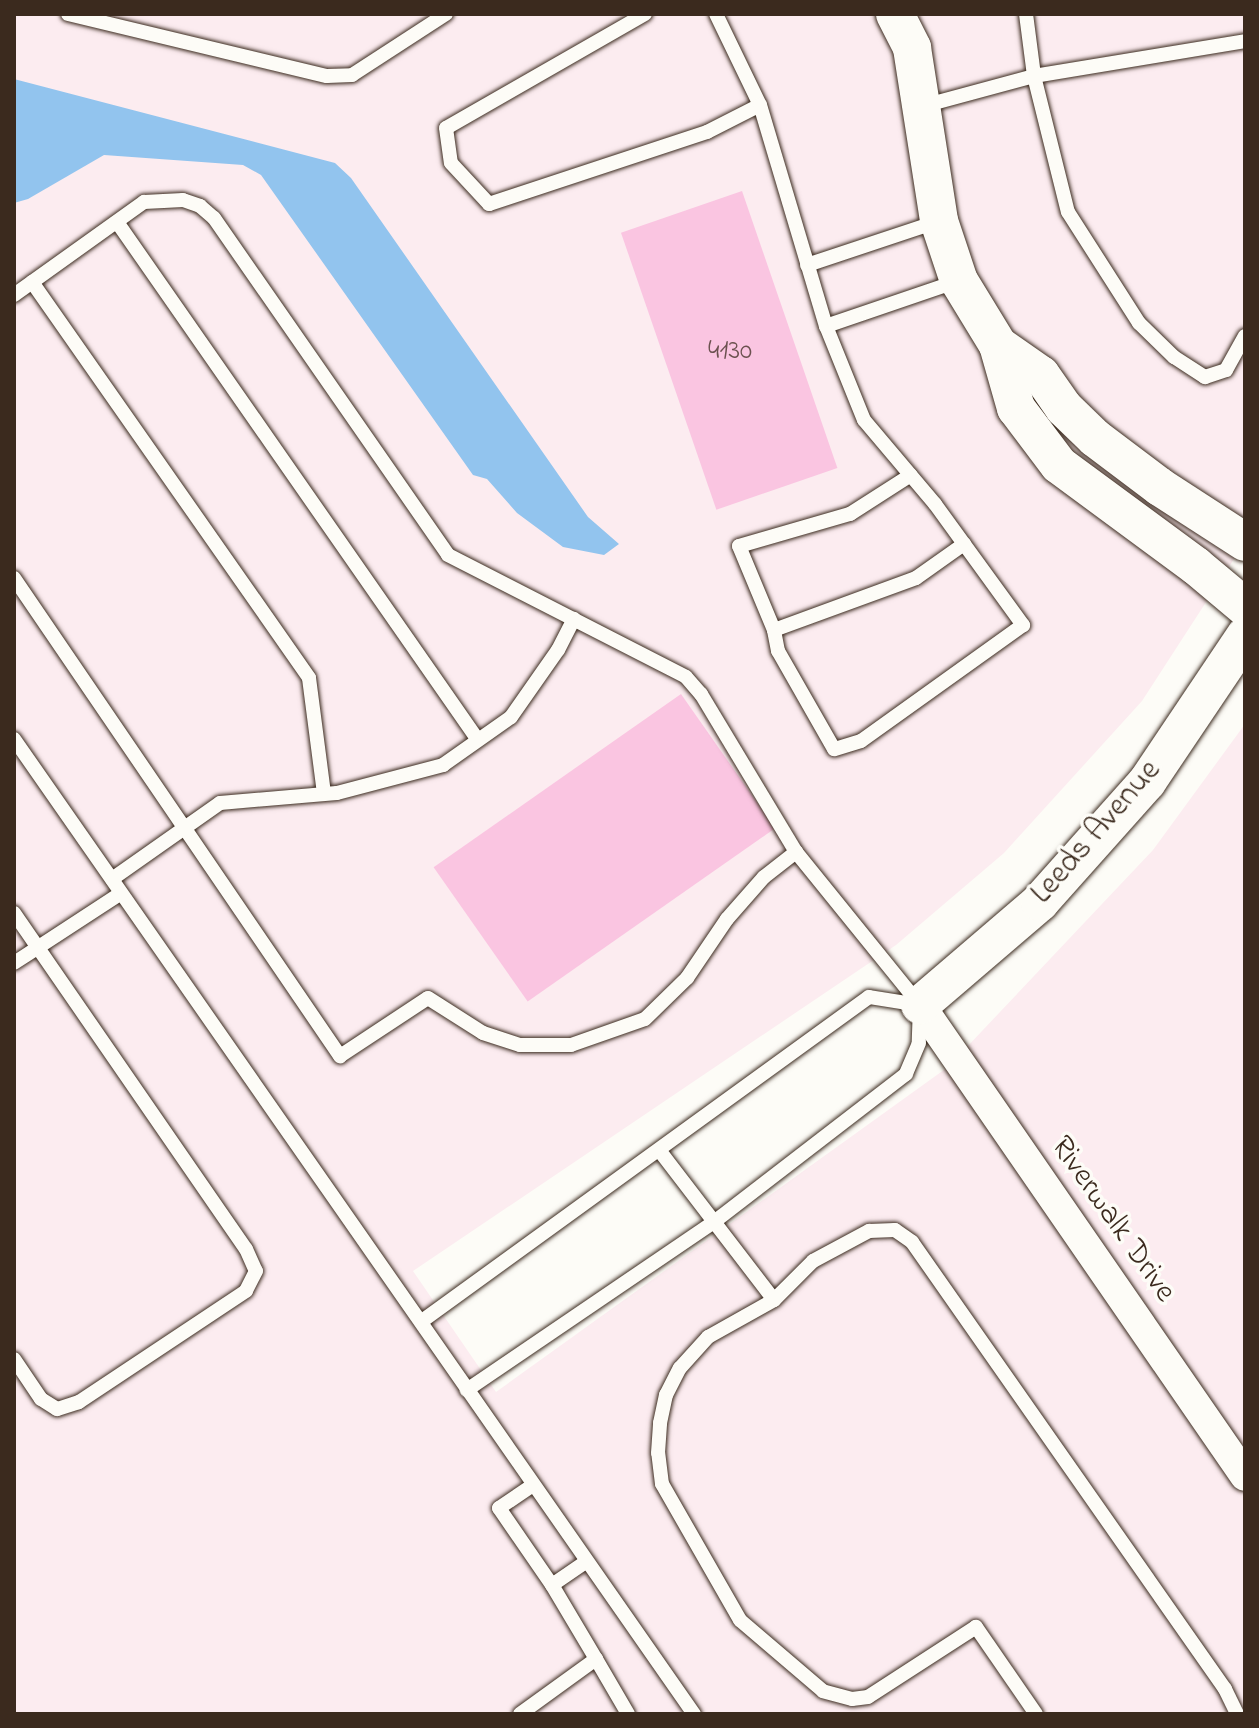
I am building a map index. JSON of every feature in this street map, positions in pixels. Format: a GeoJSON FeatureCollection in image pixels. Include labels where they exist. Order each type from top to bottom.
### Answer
{"type":"FeatureCollection","features":[{"type":"Feature","properties":{"kind":"street"},"geometry":{"type":"LineString","coordinates":[[895,14],[912,48],[939,221],[959,281],[998,345],[1016,408],[1059,465],[1245,607]]}},
{"type":"Feature","properties":{"kind":"street"},"geometry":{"type":"LineString","coordinates":[[998,345],[1041,375],[1064,408],[1095,438],[1160,487],[1245,542]]}},
{"type":"Feature","properties":{"kind":"street","name":"Leeds Avenue"},"geometry":{"type":"LineString","coordinates":[[920,1005],[1040,902],[1147,782],[1245,636]]}},
{"type":"Feature","properties":{"kind":"street","name":"Riverwalk Drive"},"geometry":{"type":"LineString","coordinates":[[920,1005],[1245,1476]]}},
{"type":"Feature","properties":{"kind":"lane"},"geometry":{"type":"LineString","coordinates":[[68,14],[327,76],[352,75],[446,14]]}},
{"type":"Feature","properties":{"kind":"lane"},"geometry":{"type":"LineString","coordinates":[[645,14],[446,128],[451,163],[489,204],[707,132],[760,105]]}},
{"type":"Feature","properties":{"kind":"lane"},"geometry":{"type":"LineString","coordinates":[[716,14],[760,105],[826,326],[864,420],[911,475],[1023,625],[861,741],[834,749],[778,651],[774,630],[739,546],[850,514],[911,475]]}},
{"type":"Feature","properties":{"kind":"lane"},"geometry":{"type":"LineString","coordinates":[[1026,14],[1034,76],[1068,212],[1139,323],[1174,357],[1205,377],[1226,370],[1245,336]]}},
{"type":"Feature","properties":{"kind":"lane"},"geometry":{"type":"LineString","coordinates":[[923,106],[1034,76],[1245,41]]}},
{"type":"Feature","properties":{"kind":"lane"},"geometry":{"type":"LineString","coordinates":[[14,295],[144,202],[183,200],[200,206],[214,218],[448,555],[686,677],[701,694],[796,852],[920,1005],[919,1043],[906,1074],[714,1222],[467,1390]]}},
{"type":"Feature","properties":{"kind":"lane"},"geometry":{"type":"LineString","coordinates":[[807,265],[939,221]]}},
{"type":"Feature","properties":{"kind":"lane"},"geometry":{"type":"LineString","coordinates":[[117,222],[478,740]]}},
{"type":"Feature","properties":{"kind":"lane"},"geometry":{"type":"LineString","coordinates":[[826,326],[959,281]]}},
{"type":"Feature","properties":{"kind":"lane"},"geometry":{"type":"LineString","coordinates":[[32,282],[309,678],[324,793]]}},
{"type":"Feature","properties":{"kind":"lane"},"geometry":{"type":"LineString","coordinates":[[774,630],[916,578],[964,544]]}},
{"type":"Feature","properties":{"kind":"lane"},"geometry":{"type":"LineString","coordinates":[[14,578],[340,1056],[428,998],[483,1033],[520,1045],[571,1045],[645,1019],[687,978],[727,919],[764,877],[796,852]]}},
{"type":"Feature","properties":{"kind":"lane"},"geometry":{"type":"LineString","coordinates":[[112,879],[183,826],[220,803],[324,793],[443,765],[511,717],[558,650],[574,619]]}},
{"type":"Feature","properties":{"kind":"lane"},"geometry":{"type":"LineString","coordinates":[[14,739],[694,1714]]}},
{"type":"Feature","properties":{"kind":"lane"},"geometry":{"type":"LineString","coordinates":[[14,963],[120,894]]}},
{"type":"Feature","properties":{"kind":"lane"},"geometry":{"type":"LineString","coordinates":[[14,913],[246,1249],[256,1271],[246,1291],[79,1402],[57,1409],[41,1399],[14,1359]]}},
{"type":"Feature","properties":{"kind":"lane"},"geometry":{"type":"LineString","coordinates":[[422,1321],[869,997],[920,1005]]}},
{"type":"Feature","properties":{"kind":"lane"},"geometry":{"type":"LineString","coordinates":[[659,1150],[774,1300]]}},
{"type":"Feature","properties":{"kind":"lane"},"geometry":{"type":"LineString","coordinates":[[1036,1714],[976,1627],[868,1697],[852,1699],[823,1691],[740,1620],[662,1484],[658,1453],[660,1423],[666,1395],[680,1368],[708,1337],[774,1300],[813,1261],[869,1231],[895,1230],[912,1242],[1225,1689],[1237,1714]]}},
{"type":"Feature","properties":{"kind":"lane"},"geometry":{"type":"LineString","coordinates":[[533,1485],[499,1508],[552,1585],[628,1714]]}},
{"type":"Feature","properties":{"kind":"lane"},"geometry":{"type":"LineString","coordinates":[[552,1585],[587,1561]]}},
{"type":"Feature","properties":{"kind":"lane"},"geometry":{"type":"LineString","coordinates":[[520,1714],[596,1659]]}},
{"type":"Feature","properties":{"kind":"shaded area"},"geometry":{"type":"Polygon","coordinates":[[[14,14],[1245,14],[1245,542],[1142,701],[1004,853],[896,945],[413,1271],[496,1392],[948,1067],[1153,850],[1245,724],[1245,1714],[14,1714],[14,14]]]}},
{"type":"Feature","properties":{"kind":"water"},"geometry":{"type":"Polygon","coordinates":[[[14,79],[335,163],[351,178],[588,517],[619,544],[604,555],[563,547],[517,513],[487,479],[473,475],[261,175],[243,165],[104,155],[28,199],[14,203],[14,79]]]}},
{"type":"Feature","properties":{"kind":"building"},"geometry":{"type":"Polygon","coordinates":[[[742,191],[837,468],[716,510],[621,233],[742,191]]]}},
{"type":"Feature","properties":{"kind":"building"},"geometry":{"type":"Polygon","coordinates":[[[681,694],[775,828],[528,1002],[434,867],[681,694]]]}}]}
